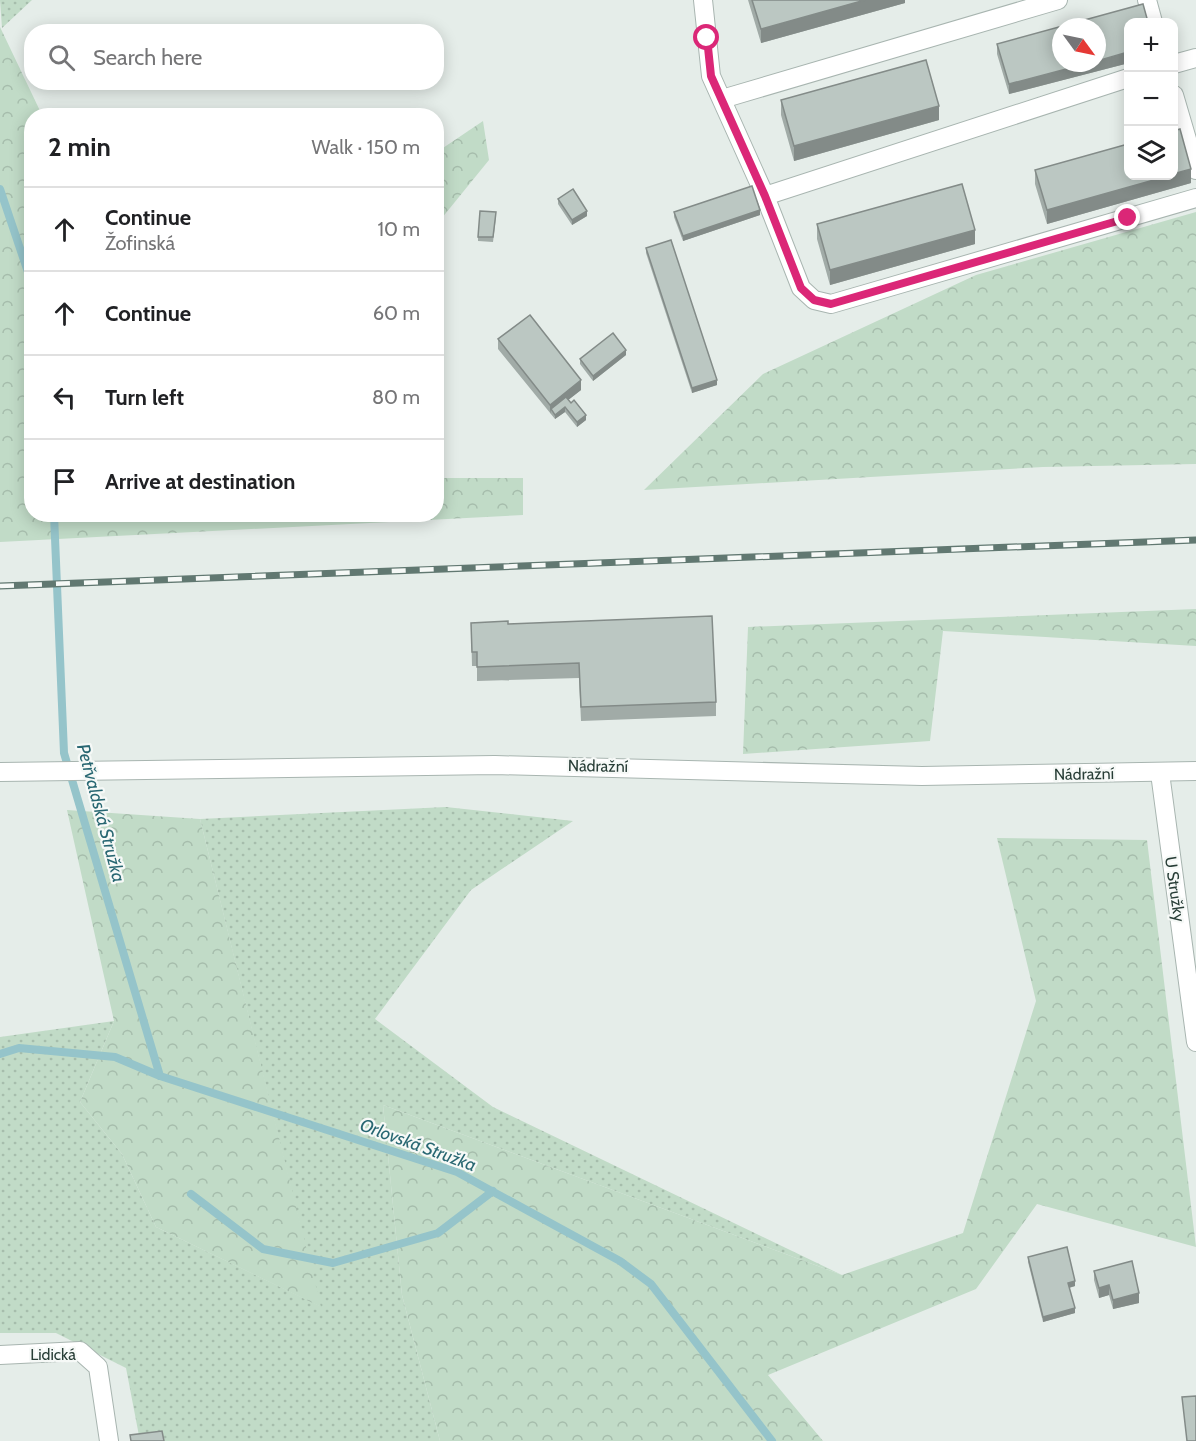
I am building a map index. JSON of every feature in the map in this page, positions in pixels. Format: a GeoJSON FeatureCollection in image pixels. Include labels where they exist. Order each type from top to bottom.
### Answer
{"type":"FeatureCollection","features":[{"type":"Feature","properties":{"kind":"street"},"geometry":{"type":"LineString","coordinates":[[703,0],[711,76],[765,196],[801,288],[814,300],[831,304],[1196,198]]}},
{"type":"Feature","properties":{"kind":"street"},"geometry":{"type":"LineString","coordinates":[[722,99],[1058,0]]}},
{"type":"Feature","properties":{"kind":"street"},"geometry":{"type":"LineString","coordinates":[[1147,0],[1152,18]]}},
{"type":"Feature","properties":{"kind":"street"},"geometry":{"type":"LineString","coordinates":[[1178,63],[1196,58]]}},
{"type":"Feature","properties":{"kind":"street"},"geometry":{"type":"LineString","coordinates":[[765,196],[1124,79]]}},
{"type":"Feature","properties":{"kind":"street"},"geometry":{"type":"LineString","coordinates":[[1178,111],[1196,170]]}},
{"type":"Feature","properties":{"kind":"street","name":"Nádražní"},"geometry":{"type":"LineString","coordinates":[[0,772],[495,765],[922,776],[1196,771]]}},
{"type":"Feature","properties":{"kind":"street","name":"U Stružky"},"geometry":{"type":"LineString","coordinates":[[1160,773],[1196,1042]]}},
{"type":"Feature","properties":{"kind":"street","name":"Lidická"},"geometry":{"type":"LineString","coordinates":[[0,1355],[80,1352],[98,1367],[109,1441]]}},
{"type":"Feature","properties":{"kind":"green space"},"geometry":{"type":"Polygon","coordinates":[[[0,0],[32,0],[2,28],[0,0]]]}},
{"type":"Feature","properties":{"kind":"green space"},"geometry":{"type":"Polygon","coordinates":[[[0,27],[24,77],[24,90],[30,90],[39,108],[24,108],[24,522],[387,522],[0,542],[0,27]]]}},
{"type":"Feature","properties":{"kind":"green space"},"geometry":{"type":"Polygon","coordinates":[[[483,121],[489,160],[444,215],[444,147],[483,121]]]}},
{"type":"Feature","properties":{"kind":"green space"},"geometry":{"type":"Polygon","coordinates":[[[1196,212],[1196,464],[1043,467],[644,490],[763,374],[976,275],[1196,212]]]}},
{"type":"Feature","properties":{"kind":"green space"},"geometry":{"type":"Polygon","coordinates":[[[444,478],[523,478],[523,515],[444,519],[444,478]]]}},
{"type":"Feature","properties":{"kind":"green space"},"geometry":{"type":"Polygon","coordinates":[[[1196,609],[1196,646],[943,631],[930,741],[743,754],[748,627],[1196,609]]]}},
{"type":"Feature","properties":{"kind":"green space"},"geometry":{"type":"Polygon","coordinates":[[[446,807],[573,821],[471,890],[375,1019],[493,1107],[842,1275],[383,1105],[402,1295],[440,1441],[140,1441],[126,1368],[56,1333],[0,1333],[0,1037],[114,1021],[80,1102],[122,1154],[156,1227],[320,1306],[200,819],[446,807]]]}},
{"type":"Feature","properties":{"kind":"green space"},"geometry":{"type":"Polygon","coordinates":[[[67,810],[200,819],[321,1307],[156,1227],[122,1154],[80,1102],[114,1021],[67,810]]]}},
{"type":"Feature","properties":{"kind":"green space"},"geometry":{"type":"Polygon","coordinates":[[[997,838],[1147,840],[1196,1247],[1037,1204],[976,1289],[768,1375],[823,1441],[440,1441],[402,1295],[383,1105],[842,1275],[963,1233],[1036,1001],[997,838]]]}},
{"type":"Feature","properties":{"kind":"building"},"geometry":{"type":"Polygon","coordinates":[[[752,0],[865,0],[761,29],[752,0]]]}},
{"type":"Feature","properties":{"kind":"building"},"geometry":{"type":"Polygon","coordinates":[[[1143,4],[1147,18],[1124,18],[1124,53],[1106,58],[1106,18],[1092,18],[1143,4]]]}},
{"type":"Feature","properties":{"kind":"building"},"geometry":{"type":"Polygon","coordinates":[[[1052,29],[1052,72],[1055,72],[1009,84],[997,44],[1052,29]]]}},
{"type":"Feature","properties":{"kind":"building"},"geometry":{"type":"Polygon","coordinates":[[[926,60],[939,106],[794,146],[781,100],[926,60]]]}},
{"type":"Feature","properties":{"kind":"building"},"geometry":{"type":"Polygon","coordinates":[[[1180,129],[1191,169],[1178,173],[1178,130],[1180,129]]]}},
{"type":"Feature","properties":{"kind":"building"},"geometry":{"type":"Polygon","coordinates":[[[1124,145],[1124,180],[1154,180],[1047,210],[1035,170],[1124,145]]]}},
{"type":"Feature","properties":{"kind":"building"},"geometry":{"type":"Polygon","coordinates":[[[962,184],[975,230],[830,270],[817,224],[962,184]]]}},
{"type":"Feature","properties":{"kind":"building"},"geometry":{"type":"Polygon","coordinates":[[[752,186],[760,210],[683,236],[674,212],[752,186]]]}},
{"type":"Feature","properties":{"kind":"building"},"geometry":{"type":"Polygon","coordinates":[[[573,189],[587,211],[572,220],[558,199],[573,189]]]}},
{"type":"Feature","properties":{"kind":"building"},"geometry":{"type":"Polygon","coordinates":[[[480,211],[496,212],[493,237],[478,237],[480,211]]]}},
{"type":"Feature","properties":{"kind":"building"},"geometry":{"type":"Polygon","coordinates":[[[671,240],[717,380],[692,388],[646,248],[671,240]]]}},
{"type":"Feature","properties":{"kind":"building"},"geometry":{"type":"Polygon","coordinates":[[[530,315],[581,380],[550,405],[498,339],[530,315]]]}},
{"type":"Feature","properties":{"kind":"building"},"geometry":{"type":"Polygon","coordinates":[[[613,333],[626,350],[593,376],[580,359],[613,333]]]}},
{"type":"Feature","properties":{"kind":"building"},"geometry":{"type":"Polygon","coordinates":[[[566,397],[571,403],[574,400],[586,415],[577,422],[565,407],[555,415],[551,409],[566,397]]]}},
{"type":"Feature","properties":{"kind":"building"},"geometry":{"type":"Polygon","coordinates":[[[712,616],[716,702],[581,707],[579,663],[477,667],[477,652],[472,652],[471,623],[508,621],[508,624],[712,616]]]}},
{"type":"Feature","properties":{"kind":"building"},"geometry":{"type":"Polygon","coordinates":[[[1067,1247],[1075,1281],[1068,1283],[1075,1308],[1043,1317],[1028,1257],[1067,1247]]]}},
{"type":"Feature","properties":{"kind":"building"},"geometry":{"type":"Polygon","coordinates":[[[1132,1261],[1139,1293],[1113,1300],[1109,1285],[1099,1288],[1094,1271],[1132,1261]]]}},
{"type":"Feature","properties":{"kind":"building"},"geometry":{"type":"Polygon","coordinates":[[[1196,1396],[1196,1441],[1187,1441],[1182,1397],[1196,1396]]]}},
{"type":"Feature","properties":{"kind":"building"},"geometry":{"type":"Polygon","coordinates":[[[162,1431],[164,1441],[131,1441],[130,1435],[162,1431]]]}},
{"type":"Feature","properties":{"kind":"waterway","name":"Petřvaldská Stružka"},"geometry":{"type":"LineString","coordinates":[[0,189],[24,260]]}},
{"type":"Feature","properties":{"kind":"waterway","name":"Petřvaldská Stružka"},"geometry":{"type":"LineString","coordinates":[[54,522],[64,753],[160,1076]]}},
{"type":"Feature","properties":{"kind":"waterway","name":"Orlovská Stružka"},"geometry":{"type":"LineString","coordinates":[[0,1054],[19,1048],[115,1057],[160,1076],[457,1172],[620,1261],[651,1284],[772,1441]]}},
{"type":"Feature","properties":{"kind":"waterway"},"geometry":{"type":"LineString","coordinates":[[191,1194],[263,1249],[333,1263],[438,1233],[493,1191]]}},
{"type":"Feature","properties":{"kind":"railway"},"geometry":{"type":"LineString","coordinates":[[0,586],[1196,540]]}},
{"type":"Feature","properties":{"kind":"route"},"geometry":{"type":"LineString","coordinates":[[707,38],[711,76],[765,196],[801,288],[814,300],[831,304],[1128,218]]}}]}
